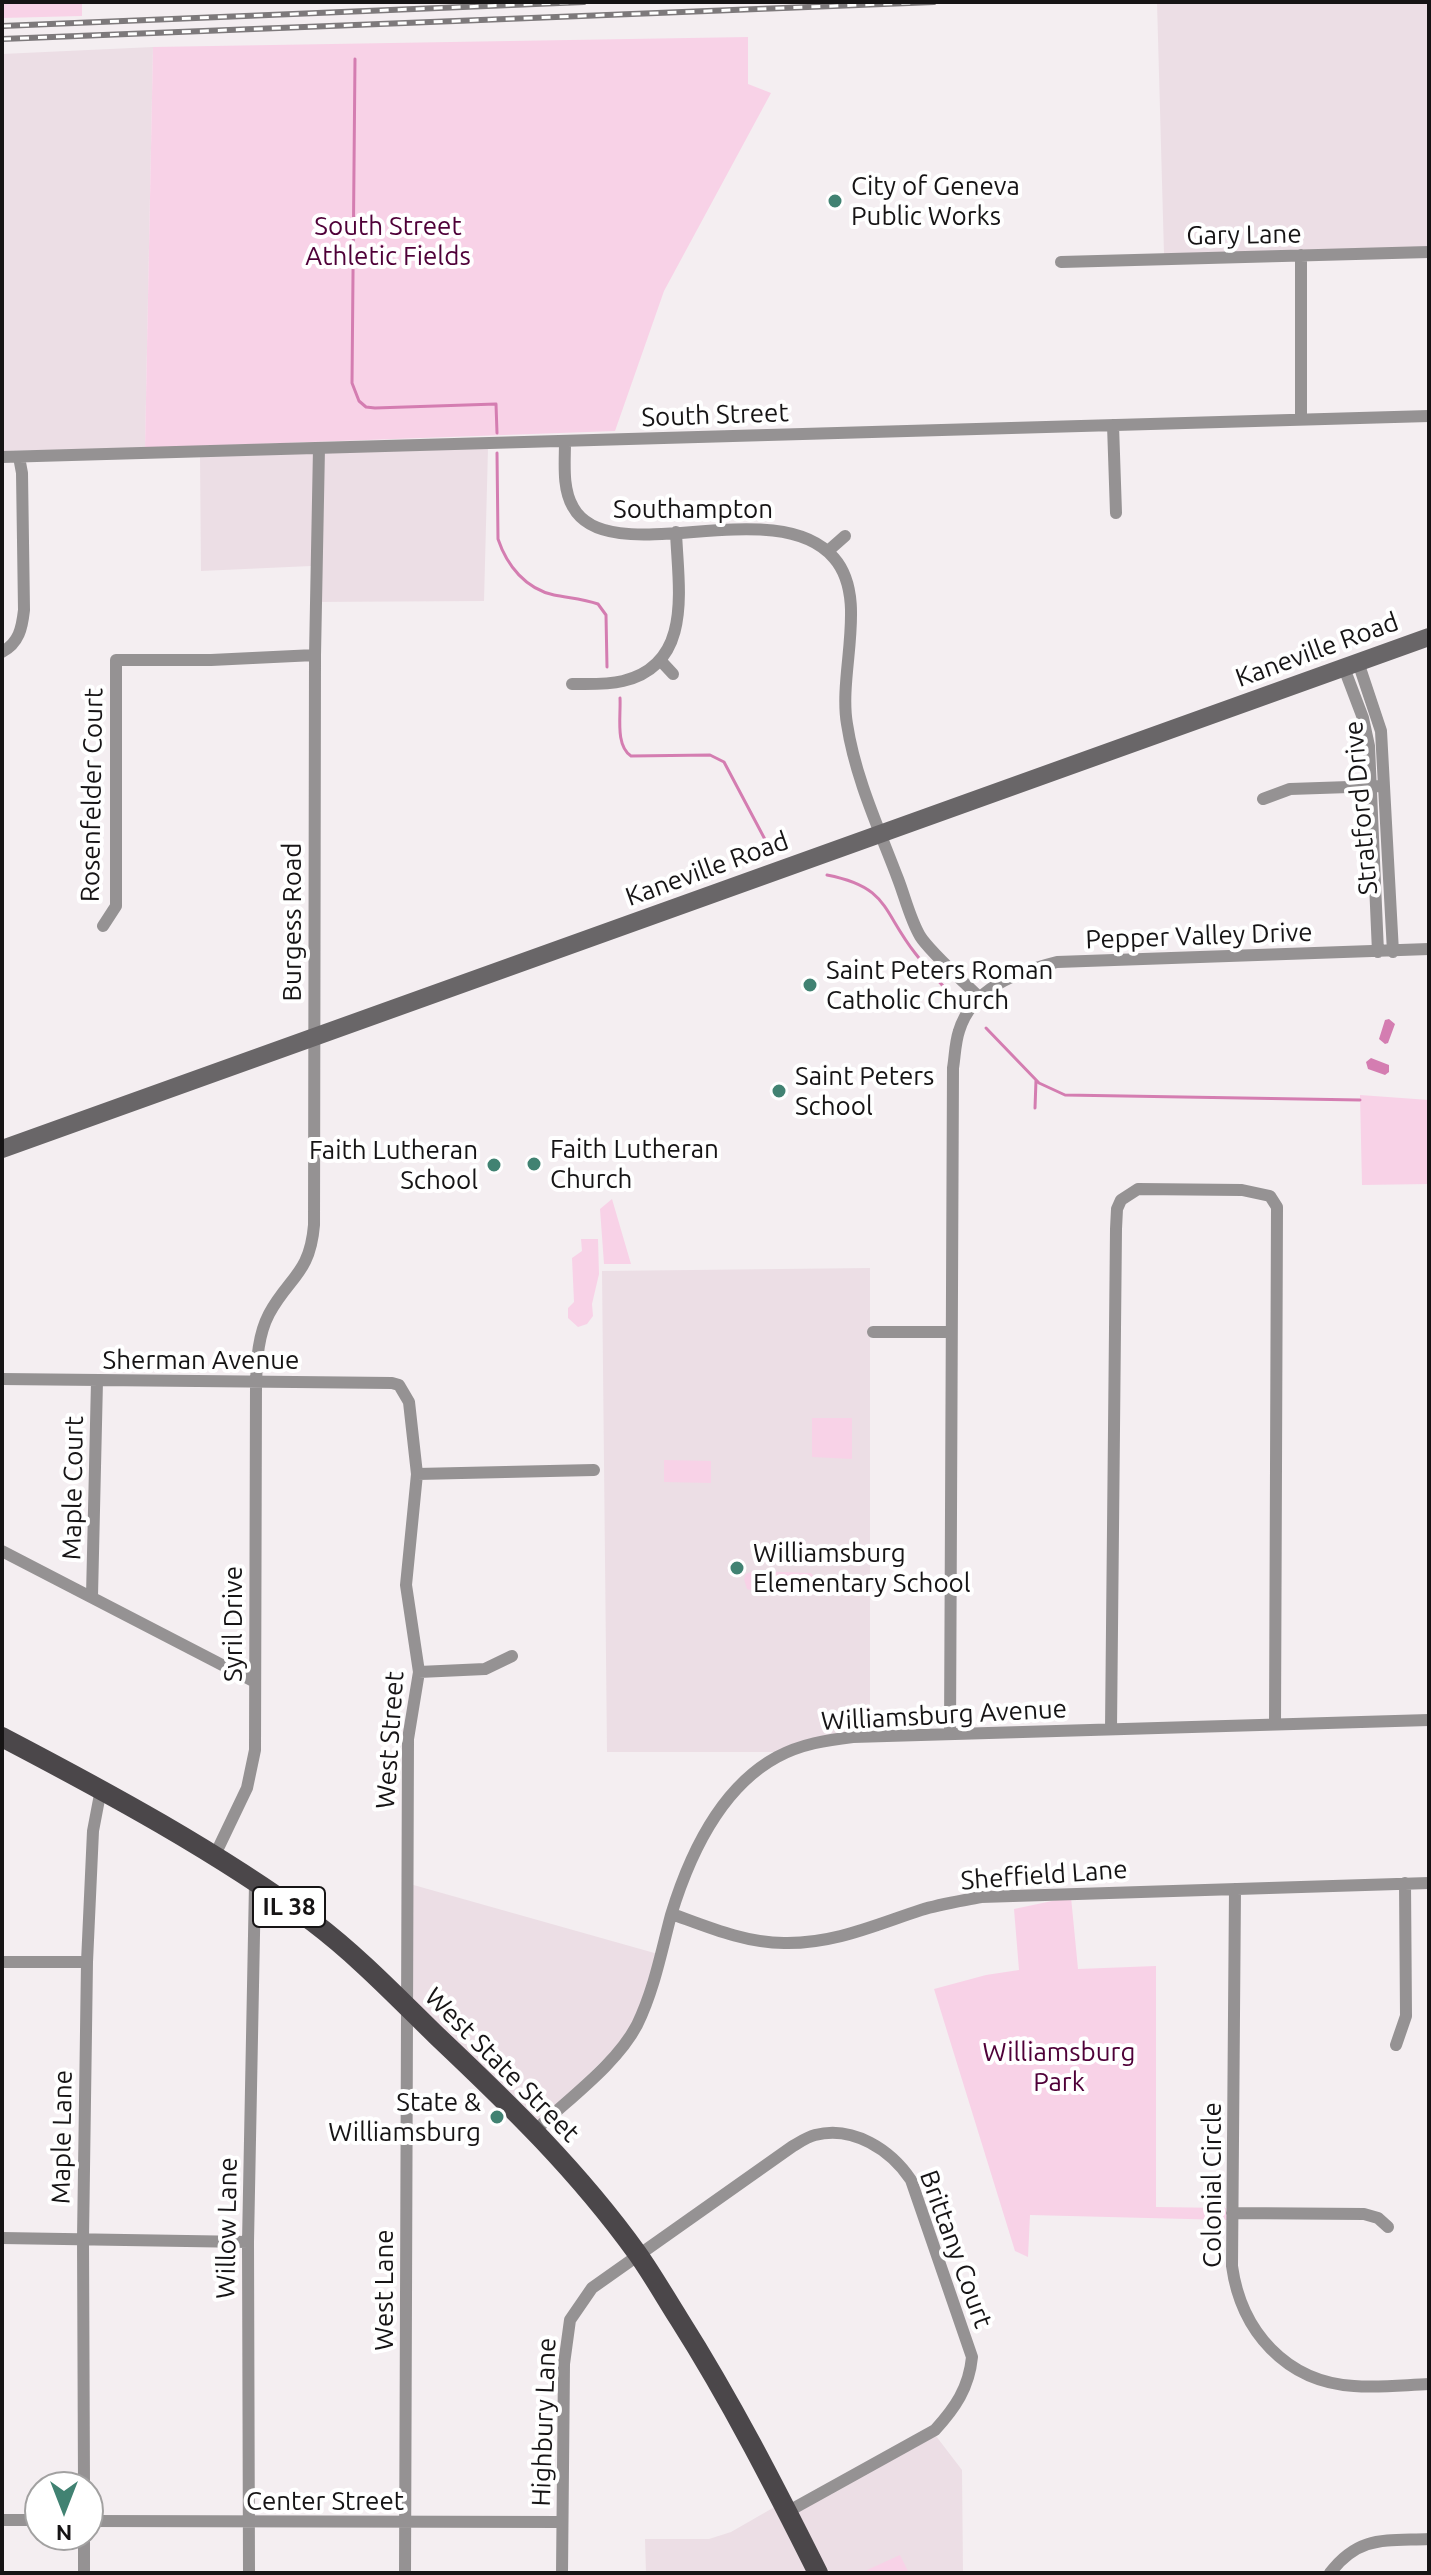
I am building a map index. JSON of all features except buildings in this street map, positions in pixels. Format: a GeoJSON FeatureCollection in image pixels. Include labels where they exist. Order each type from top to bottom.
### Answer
{"type":"FeatureCollection","features":[{"type":"Feature","properties":{"kind":"main road","name":"Kaneville Road"},"geometry":{"type":"LineString","coordinates":[[2,1149],[1429,637]]}},
{"type":"Feature","properties":{"kind":"main road","name":"West State Street"},"geometry":{"type":"LineString","coordinates":[[2,1737],[101,1789],[214,1857],[332,1938],[363,1963],[536,2130],[639,2255],[704,2359],[818,2573]]}},
{"type":"Feature","properties":{"kind":"street","name":"Gary Lane"},"geometry":{"type":"LineString","coordinates":[[1061,262],[1429,252]]}},
{"type":"Feature","properties":{"kind":"street"},"geometry":{"type":"LineString","coordinates":[[1301,255],[1301,419]]}},
{"type":"Feature","properties":{"kind":"street","name":"South Street"},"geometry":{"type":"LineString","coordinates":[[2,457],[1429,416]]}},
{"type":"Feature","properties":{"kind":"street"},"geometry":{"type":"LineString","coordinates":[[1113,425],[1116,513]]}},
{"type":"Feature","properties":{"kind":"street","name":"Southampton"},"geometry":{"type":"LineString","coordinates":[[565,441],[568,497],[587,524],[612,533],[782,531],[800,536],[828,551]]}},
{"type":"Feature","properties":{"kind":"street","name":"Burgess Road"},"geometry":{"type":"LineString","coordinates":[[256,1382],[263,1329],[275,1304],[306,1263],[313,1237],[315,655],[319,448]]}},
{"type":"Feature","properties":{"kind":"street"},"geometry":{"type":"LineString","coordinates":[[2,652],[15,643],[22,628],[24,610],[22,473],[19,457]]}},
{"type":"Feature","properties":{"kind":"street"},"geometry":{"type":"LineString","coordinates":[[572,684],[620,682],[647,672],[671,646],[678,619],[676,532]]}},
{"type":"Feature","properties":{"kind":"street"},"geometry":{"type":"LineString","coordinates":[[845,536],[828,551],[846,577],[852,599],[844,680],[846,722],[857,766],[920,937],[979,997],[959,1029],[953,1068],[950,1734]]}},
{"type":"Feature","properties":{"kind":"street","name":"Rosenfelder Court"},"geometry":{"type":"LineString","coordinates":[[103,926],[116,906],[116,660],[315,655]]}},
{"type":"Feature","properties":{"kind":"street"},"geometry":{"type":"LineString","coordinates":[[660,660],[673,674]]}},
{"type":"Feature","properties":{"kind":"street","name":"Stratford Drive"},"geometry":{"type":"LineString","coordinates":[[1351,665],[1378,716],[1386,786],[1393,952]]}},
{"type":"Feature","properties":{"kind":"street","name":"Stratford Drive"},"geometry":{"type":"LineString","coordinates":[[1351,665],[1366,731],[1378,952]]}},
{"type":"Feature","properties":{"kind":"street"},"geometry":{"type":"LineString","coordinates":[[1263,799],[1290,789],[1386,786]]}},
{"type":"Feature","properties":{"kind":"street","name":"Pepper Valley Drive"},"geometry":{"type":"LineString","coordinates":[[979,997],[1022,971],[1057,962],[1429,949]]}},
{"type":"Feature","properties":{"kind":"street"},"geometry":{"type":"LineString","coordinates":[[1111,1728],[1117,1209],[1121,1200],[1138,1189],[1259,1192],[1270,1196],[1277,1207],[1275,1724]]}},
{"type":"Feature","properties":{"kind":"street"},"geometry":{"type":"LineString","coordinates":[[873,1332],[951,1332]]}},
{"type":"Feature","properties":{"kind":"street","name":"Sherman Avenue"},"geometry":{"type":"LineString","coordinates":[[2,1379],[399,1385]]}},
{"type":"Feature","properties":{"kind":"street","name":"Maple Court"},"geometry":{"type":"LineString","coordinates":[[92,1596],[97,1381]]}},
{"type":"Feature","properties":{"kind":"street","name":"Syril Drive"},"geometry":{"type":"LineString","coordinates":[[214,1857],[240,1806],[253,1771],[256,1742],[256,1382]]}},
{"type":"Feature","properties":{"kind":"street","name":"West Street"},"geometry":{"type":"LineString","coordinates":[[399,1385],[409,1402],[417,1474],[406,1585],[419,1672],[408,1739],[407,2006]]}},
{"type":"Feature","properties":{"kind":"street"},"geometry":{"type":"LineString","coordinates":[[417,1474],[594,1470]]}},
{"type":"Feature","properties":{"kind":"street"},"geometry":{"type":"LineString","coordinates":[[2,1551],[255,1682]]}},
{"type":"Feature","properties":{"kind":"street"},"geometry":{"type":"LineString","coordinates":[[419,1672],[485,1669],[512,1656]]}},
{"type":"Feature","properties":{"kind":"street","name":"Williamsburg Avenue"},"geometry":{"type":"LineString","coordinates":[[536,2130],[627,2042],[650,1997],[687,1868],[709,1827],[750,1778],[776,1758],[823,1741],[853,1737],[1429,1720]]}},
{"type":"Feature","properties":{"kind":"street","name":"Maple Lane"},"geometry":{"type":"LineString","coordinates":[[84,2471],[87,1962],[93,1831],[101,1789]]}},
{"type":"Feature","properties":{"kind":"street"},"geometry":{"type":"LineString","coordinates":[[1396,2045],[1406,2016],[1405,1883]]}},
{"type":"Feature","properties":{"kind":"street","name":"Sheffield Lane"},"geometry":{"type":"LineString","coordinates":[[672,1914],[734,1936],[783,1943],[827,1941],[871,1929],[923,1909],[981,1897],[1429,1883]]}},
{"type":"Feature","properties":{"kind":"street","name":"Willow Lane"},"geometry":{"type":"LineString","coordinates":[[249,2573],[248,2242],[255,1884]]}},
{"type":"Feature","properties":{"kind":"street","name":"Colonial Circle"},"geometry":{"type":"LineString","coordinates":[[1235,1889],[1232,2266],[1239,2300],[1257,2334],[1282,2361],[1299,2371],[1331,2383],[1355,2386],[1429,2384]]}},
{"type":"Feature","properties":{"kind":"street"},"geometry":{"type":"LineString","coordinates":[[2,1962],[87,1962]]}},
{"type":"Feature","properties":{"kind":"street","name":"West Lane"},"geometry":{"type":"LineString","coordinates":[[405,2573],[407,2006]]}},
{"type":"Feature","properties":{"kind":"street","name":"Brittany Court"},"geometry":{"type":"LineString","coordinates":[[639,2255],[793,2146],[814,2135],[836,2132],[861,2137],[899,2162],[911,2180],[972,2357],[970,2376],[951,2412],[935,2430],[787,2512]]}},
{"type":"Feature","properties":{"kind":"street"},"geometry":{"type":"LineString","coordinates":[[1232,2213],[1364,2214],[1378,2218],[1388,2227]]}},
{"type":"Feature","properties":{"kind":"street"},"geometry":{"type":"LineString","coordinates":[[2,2238],[248,2242]]}},
{"type":"Feature","properties":{"kind":"street","name":"Highbury Lane"},"geometry":{"type":"LineString","coordinates":[[562,2573],[564,2364],[570,2320],[592,2288],[639,2255]]}},
{"type":"Feature","properties":{"kind":"street"},"geometry":{"type":"LineString","coordinates":[[2,2520],[24,2520]]}},
{"type":"Feature","properties":{"kind":"street","name":"Center Street"},"geometry":{"type":"LineString","coordinates":[[104,2521],[562,2522]]}},
{"type":"Feature","properties":{"kind":"street"},"geometry":{"type":"LineString","coordinates":[[1330,2573],[1344,2554],[1372,2541],[1429,2539]]}},
{"type":"Feature","properties":{"kind":"street"},"geometry":{"type":"LineString","coordinates":[[84,2551],[84,2573]]}},
{"type":"Feature","properties":{"kind":"shaded area"},"geometry":{"type":"Polygon","coordinates":[[[1157,2],[1429,2],[1429,248],[1164,254],[1157,2]]]}},
{"type":"Feature","properties":{"kind":"shaded area"},"geometry":{"type":"Polygon","coordinates":[[[153,47],[145,448],[2,451],[2,54],[153,47]]]}},
{"type":"Feature","properties":{"kind":"shaded area"},"geometry":{"type":"Polygon","coordinates":[[[488,448],[484,601],[311,602],[311,566],[201,571],[200,456],[488,448]]]}},
{"type":"Feature","properties":{"kind":"shaded area"},"geometry":{"type":"Polygon","coordinates":[[[1389,1019],[1395,1024],[1385,1044],[1379,1039],[1385,1020],[1389,1019]]]}},
{"type":"Feature","properties":{"kind":"shaded area"},"geometry":{"type":"Polygon","coordinates":[[[1371,1058],[1389,1065],[1389,1072],[1385,1075],[1368,1069],[1366,1062],[1371,1058]]]}},
{"type":"Feature","properties":{"kind":"shaded area","name":"Williamsburg Elementary School"},"geometry":{"type":"Polygon","coordinates":[[[870,1268],[870,1734],[779,1752],[607,1752],[602,1271],[870,1268]]]}},
{"type":"Feature","properties":{"kind":"shaded area"},"geometry":{"type":"Polygon","coordinates":[[[410,1884],[658,1954],[647,1995],[622,2041],[536,2126],[410,2004],[410,1884]]]}},
{"type":"Feature","properties":{"kind":"shaded area"},"geometry":{"type":"Polygon","coordinates":[[[936,2436],[962,2470],[963,2573],[823,2573],[793,2514],[936,2436]]]}},
{"type":"Feature","properties":{"kind":"shaded area"},"geometry":{"type":"Polygon","coordinates":[[[778,2505],[811,2573],[646,2573],[645,2539],[709,2539],[731,2532],[778,2505]]]}},
{"type":"Feature","properties":{"kind":"green space"},"geometry":{"type":"Polygon","coordinates":[[[2,2],[82,2],[82,16],[2,18],[2,2]]]}},
{"type":"Feature","properties":{"kind":"green space","name":"South Street Athletic Fields"},"geometry":{"type":"Polygon","coordinates":[[[748,37],[748,84],[771,93],[664,291],[615,431],[145,448],[153,47],[748,37]]]}},
{"type":"Feature","properties":{"kind":"green space"},"geometry":{"type":"Polygon","coordinates":[[[1360,1095],[1429,1100],[1429,1184],[1362,1185],[1360,1095]]]}},
{"type":"Feature","properties":{"kind":"green space"},"geometry":{"type":"Polygon","coordinates":[[[612,1199],[631,1264],[604,1264],[600,1209],[612,1199]]]}},
{"type":"Feature","properties":{"kind":"green space"},"geometry":{"type":"Polygon","coordinates":[[[581,1239],[598,1239],[599,1274],[592,1304],[593,1316],[587,1324],[578,1327],[568,1318],[568,1308],[574,1302],[572,1258],[582,1251],[581,1239]]]}},
{"type":"Feature","properties":{"kind":"green space"},"geometry":{"type":"Polygon","coordinates":[[[812,1418],[852,1418],[852,1459],[812,1457],[812,1418]]]}},
{"type":"Feature","properties":{"kind":"green space"},"geometry":{"type":"Polygon","coordinates":[[[664,1460],[711,1461],[711,1483],[664,1482],[664,1460]]]}},
{"type":"Feature","properties":{"kind":"green space"},"geometry":{"type":"Polygon","coordinates":[[[753,1571],[811,1573],[818,1582],[811,1591],[754,1591],[747,1589],[744,1579],[746,1574],[753,1571]]]}},
{"type":"Feature","properties":{"kind":"green space","name":"Williamsburg Park"},"geometry":{"type":"Polygon","coordinates":[[[1071,1897],[1078,1969],[1156,1966],[1156,2207],[1226,2208],[1227,2220],[1030,2215],[1028,2257],[1015,2251],[934,1989],[1019,1970],[1014,1909],[1071,1897]]]}},
{"type":"Feature","properties":{"kind":"green space"},"geometry":{"type":"Polygon","coordinates":[[[900,2555],[909,2573],[869,2573],[867,2570],[900,2555]]]}},
{"type":"Feature","properties":{"kind":"waterway"},"geometry":{"type":"LineString","coordinates":[[355,59],[352,383],[359,401],[366,407],[496,404],[497,433]]}},
{"type":"Feature","properties":{"kind":"waterway"},"geometry":{"type":"LineString","coordinates":[[497,453],[498,539],[507,558],[519,575],[535,588],[598,604],[606,615],[607,667]]}},
{"type":"Feature","properties":{"kind":"waterway"},"geometry":{"type":"LineString","coordinates":[[620,698],[621,738],[626,751],[631,756],[710,755],[724,762],[769,847]]}},
{"type":"Feature","properties":{"kind":"waterway"},"geometry":{"type":"LineString","coordinates":[[827,875],[862,886],[873,894],[915,953],[960,1005]]}},
{"type":"Feature","properties":{"kind":"waterway"},"geometry":{"type":"LineString","coordinates":[[986,1028],[1039,1083],[1065,1095],[1360,1100]]}},
{"type":"Feature","properties":{"kind":"waterway"},"geometry":{"type":"LineString","coordinates":[[1035,1108],[1036,1080]]}},
{"type":"Feature","properties":{"kind":"railway"},"geometry":{"type":"LineString","coordinates":[[2,26],[584,2]]}},
{"type":"Feature","properties":{"kind":"railway"},"geometry":{"type":"LineString","coordinates":[[2,39],[934,2]]}},
{"type":"Feature","properties":{"kind":"place","name":"City of Geneva Public Works"},"geometry":{"type":"Point","coordinates":[835,201]}},
{"type":"Feature","properties":{"kind":"place","name":"Saint Peters Roman Catholic Church"},"geometry":{"type":"Point","coordinates":[810,985]}},
{"type":"Feature","properties":{"kind":"place","name":"Saint Peters School"},"geometry":{"type":"Point","coordinates":[779,1091]}},
{"type":"Feature","properties":{"kind":"place","name":"Faith Lutheran Church"},"geometry":{"type":"Point","coordinates":[534,1164]}},
{"type":"Feature","properties":{"kind":"place","name":"Faith Lutheran School"},"geometry":{"type":"Point","coordinates":[494,1165]}},
{"type":"Feature","properties":{"kind":"place","name":"Williamsburg Elementary School"},"geometry":{"type":"Point","coordinates":[737,1568]}},
{"type":"Feature","properties":{"kind":"place","name":"State & Williamsburg"},"geometry":{"type":"Point","coordinates":[497,2117]}}]}
